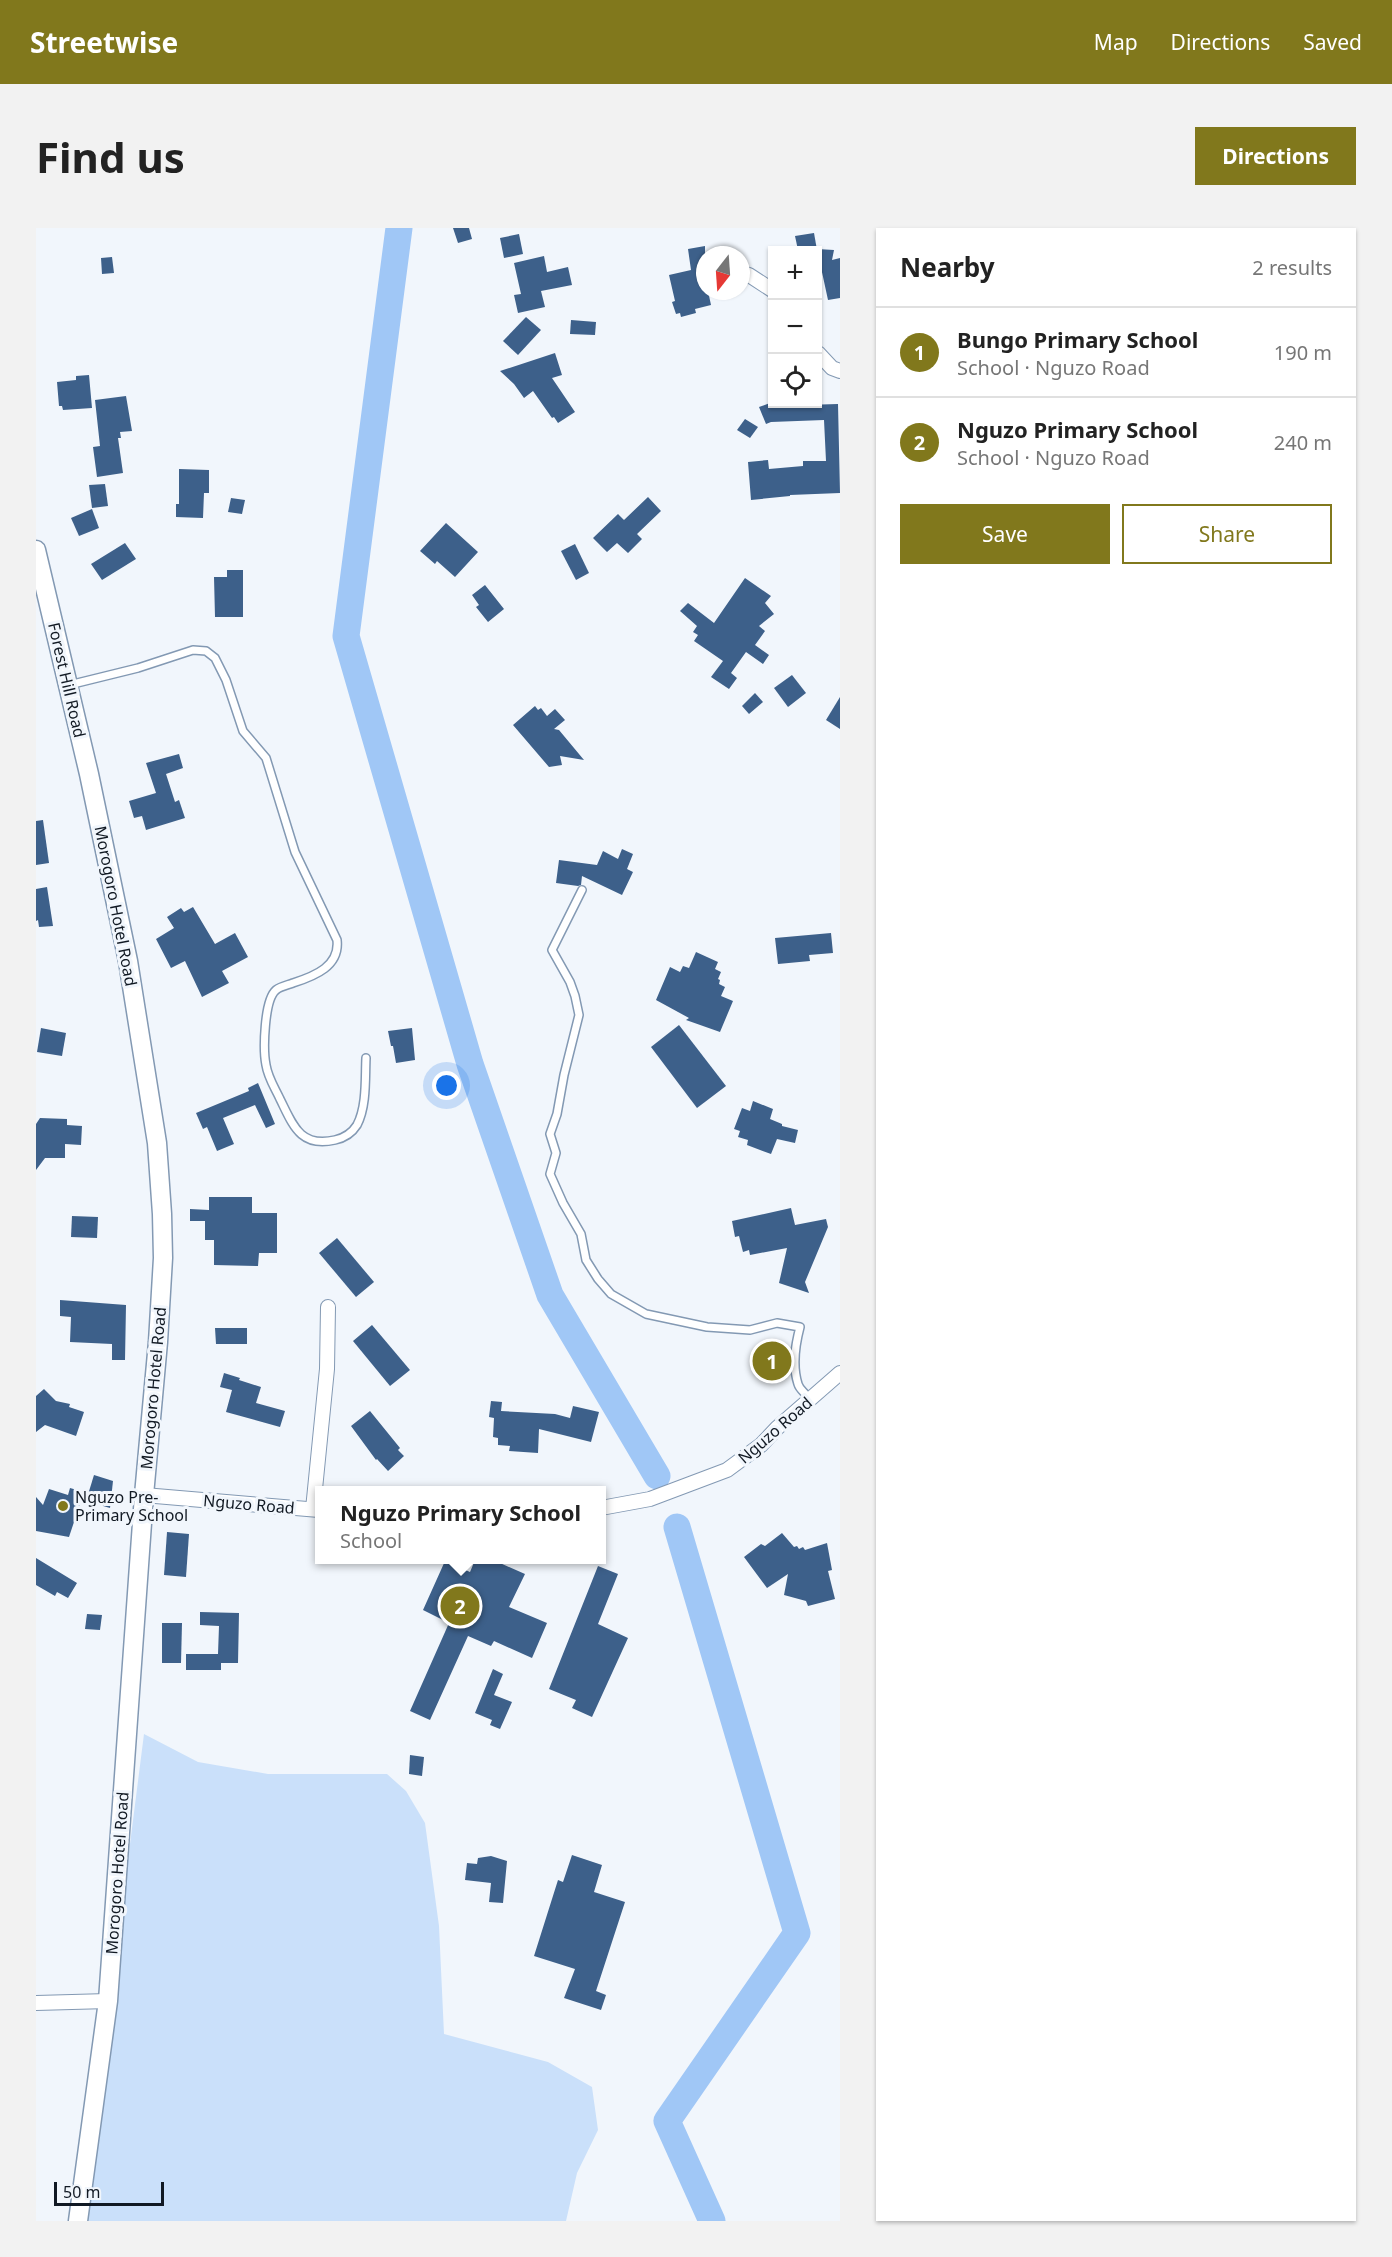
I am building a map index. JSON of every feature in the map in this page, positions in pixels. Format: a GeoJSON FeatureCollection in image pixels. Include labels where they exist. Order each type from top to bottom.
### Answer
{"type":"FeatureCollection","features":[{"type":"Feature","properties":{"kind":"street"},"geometry":{"type":"LineString","coordinates":[[750,276],[768,287]]}},
{"type":"Feature","properties":{"kind":"street"},"geometry":{"type":"LineString","coordinates":[[819,354],[832,368],[840,371]]}},
{"type":"Feature","properties":{"kind":"street","name":"Forest Hill Road"},"geometry":{"type":"LineString","coordinates":[[36,550],[89,774]]}},
{"type":"Feature","properties":{"kind":"street","name":"Morogoro Hotel Road"},"geometry":{"type":"LineString","coordinates":[[78,2221],[108,2001],[163,1258],[162,1214],[154,1123],[128,961],[89,774]]}},
{"type":"Feature","properties":{"kind":"street"},"geometry":{"type":"LineString","coordinates":[[318,1486],[327,1369],[328,1307]]}},
{"type":"Feature","properties":{"kind":"street","name":"Nguzo Road"},"geometry":{"type":"LineString","coordinates":[[606,1507],[650,1499],[728,1470],[746,1458],[840,1373]]}},
{"type":"Feature","properties":{"kind":"street","name":"Nguzo Road"},"geometry":{"type":"LineString","coordinates":[[144,1495],[315,1510]]}},
{"type":"Feature","properties":{"kind":"street"},"geometry":{"type":"LineString","coordinates":[[36,2003],[108,2001]]}},
{"type":"Feature","properties":{"kind":"lane"},"geometry":{"type":"LineString","coordinates":[[69,685],[138,668],[193,650],[202,650],[212,654],[226,680],[243,730],[266,758],[295,852],[337,940],[338,951],[334,960],[317,973],[278,989],[272,997],[267,1015],[264,1046],[267,1071],[288,1116],[299,1133],[306,1139],[321,1142],[342,1138],[354,1128],[361,1115],[366,1058]]}},
{"type":"Feature","properties":{"kind":"lane"},"geometry":{"type":"LineString","coordinates":[[582,890],[552,950],[570,982],[579,1015],[557,1114],[550,1134],[556,1153],[550,1174],[581,1234],[586,1260],[611,1294],[646,1314],[707,1326],[740,1329],[759,1329],[777,1323],[800,1327],[795,1347],[794,1369],[799,1388],[809,1400]]}},
{"type":"Feature","properties":{"kind":"shaded area"},"geometry":{"type":"Polygon","coordinates":[[[144,1734],[198,1762],[268,1774],[387,1774],[406,1791],[425,1823],[439,1926],[444,2034],[548,2062],[592,2087],[598,2130],[577,2173],[566,2221],[82,2221],[144,1734]]]}},
{"type":"Feature","properties":{"kind":"building"},"geometry":{"type":"Polygon","coordinates":[[[453,228],[469,228],[472,239],[458,243],[453,228]]]}},
{"type":"Feature","properties":{"kind":"building"},"geometry":{"type":"Polygon","coordinates":[[[814,233],[816,246],[797,246],[795,236],[814,233]]]}},
{"type":"Feature","properties":{"kind":"building"},"geometry":{"type":"Polygon","coordinates":[[[519,234],[523,254],[504,258],[500,238],[519,234]]]}},
{"type":"Feature","properties":{"kind":"building"},"geometry":{"type":"Polygon","coordinates":[[[696,248],[696,300],[710,300],[711,305],[695,309],[696,313],[681,317],[680,313],[676,314],[672,302],[675,301],[669,275],[691,270],[688,249],[696,248]]]}},
{"type":"Feature","properties":{"kind":"building"},"geometry":{"type":"Polygon","coordinates":[[[822,249],[834,250],[832,260],[840,258],[840,298],[828,300],[822,272],[822,249]]]}},
{"type":"Feature","properties":{"kind":"building"},"geometry":{"type":"Polygon","coordinates":[[[544,256],[547,272],[568,267],[572,285],[541,291],[545,307],[518,313],[514,295],[521,294],[514,263],[544,256]]]}},
{"type":"Feature","properties":{"kind":"building"},"geometry":{"type":"Polygon","coordinates":[[[112,257],[114,273],[102,274],[101,258],[112,257]]]}},
{"type":"Feature","properties":{"kind":"building"},"geometry":{"type":"Polygon","coordinates":[[[526,317],[541,330],[518,355],[503,341],[526,317]]]}},
{"type":"Feature","properties":{"kind":"building"},"geometry":{"type":"Polygon","coordinates":[[[571,320],[596,322],[595,335],[570,334],[571,320]]]}},
{"type":"Feature","properties":{"kind":"building"},"geometry":{"type":"Polygon","coordinates":[[[555,353],[562,375],[552,378],[575,412],[558,423],[533,391],[524,398],[514,384],[500,371],[555,353]]]}},
{"type":"Feature","properties":{"kind":"building"},"geometry":{"type":"Polygon","coordinates":[[[89,375],[92,408],[63,410],[62,406],[59,406],[57,382],[76,380],[76,376],[89,375]]]}},
{"type":"Feature","properties":{"kind":"building"},"geometry":{"type":"Polygon","coordinates":[[[126,396],[132,431],[120,432],[121,438],[118,438],[123,473],[97,477],[93,447],[100,446],[95,400],[126,396]]]}},
{"type":"Feature","properties":{"kind":"building"},"geometry":{"type":"Polygon","coordinates":[[[768,404],[768,408],[822,408],[822,404],[838,404],[840,493],[790,495],[751,500],[748,462],[768,460],[769,469],[803,466],[803,461],[826,461],[824,420],[766,424],[759,407],[768,404]]]}},
{"type":"Feature","properties":{"kind":"building"},"geometry":{"type":"Polygon","coordinates":[[[745,419],[758,427],[750,438],[737,430],[745,419]]]}},
{"type":"Feature","properties":{"kind":"building"},"geometry":{"type":"Polygon","coordinates":[[[179,469],[209,470],[209,493],[204,493],[203,518],[176,517],[176,504],[179,504],[179,469]]]}},
{"type":"Feature","properties":{"kind":"building"},"geometry":{"type":"Polygon","coordinates":[[[105,484],[108,506],[92,508],[89,485],[105,484]]]}},
{"type":"Feature","properties":{"kind":"building"},"geometry":{"type":"Polygon","coordinates":[[[648,497],[661,511],[637,534],[642,539],[628,553],[617,543],[607,552],[593,538],[618,514],[624,520],[648,497]]]}},
{"type":"Feature","properties":{"kind":"building"},"geometry":{"type":"Polygon","coordinates":[[[231,498],[245,500],[242,514],[228,512],[231,498]]]}},
{"type":"Feature","properties":{"kind":"building"},"geometry":{"type":"Polygon","coordinates":[[[92,509],[99,528],[79,536],[71,518],[92,509]]]}},
{"type":"Feature","properties":{"kind":"building"},"geometry":{"type":"Polygon","coordinates":[[[446,523],[478,552],[455,577],[437,561],[435,564],[420,551],[446,523]]]}},
{"type":"Feature","properties":{"kind":"building"},"geometry":{"type":"Polygon","coordinates":[[[125,543],[136,559],[102,580],[91,564],[125,543]]]}},
{"type":"Feature","properties":{"kind":"building"},"geometry":{"type":"Polygon","coordinates":[[[575,544],[589,573],[576,580],[561,551],[575,544]]]}},
{"type":"Feature","properties":{"kind":"building"},"geometry":{"type":"Polygon","coordinates":[[[227,570],[243,570],[243,617],[215,617],[214,577],[227,577],[227,570]]]}},
{"type":"Feature","properties":{"kind":"building"},"geometry":{"type":"Polygon","coordinates":[[[745,578],[771,596],[765,603],[774,614],[759,626],[765,631],[755,645],[769,655],[763,664],[746,652],[731,673],[737,678],[729,689],[711,677],[723,661],[694,641],[698,635],[693,632],[697,626],[680,611],[688,603],[714,623],[745,578]]]}},
{"type":"Feature","properties":{"kind":"building"},"geometry":{"type":"Polygon","coordinates":[[[485,585],[504,609],[488,622],[476,607],[479,605],[472,595],[485,585]]]}},
{"type":"Feature","properties":{"kind":"building"},"geometry":{"type":"Polygon","coordinates":[[[792,675],[806,693],[788,707],[774,688],[792,675]]]}},
{"type":"Feature","properties":{"kind":"building"},"geometry":{"type":"Polygon","coordinates":[[[755,693],[763,702],[749,714],[742,706],[755,693]]]}},
{"type":"Feature","properties":{"kind":"building"},"geometry":{"type":"Polygon","coordinates":[[[840,697],[840,729],[826,720],[840,697]]]}},
{"type":"Feature","properties":{"kind":"building"},"geometry":{"type":"Polygon","coordinates":[[[535,706],[538,710],[541,708],[547,716],[555,709],[565,720],[554,729],[559,730],[584,760],[560,756],[562,765],[549,767],[513,725],[535,706]]]}},
{"type":"Feature","properties":{"kind":"building"},"geometry":{"type":"Polygon","coordinates":[[[179,754],[183,768],[166,774],[175,802],[179,800],[185,818],[146,830],[142,816],[134,818],[129,801],[156,793],[146,763],[179,754]]]}},
{"type":"Feature","properties":{"kind":"building"},"geometry":{"type":"Polygon","coordinates":[[[43,820],[49,863],[36,865],[36,821],[43,820]]]}},
{"type":"Feature","properties":{"kind":"building"},"geometry":{"type":"Polygon","coordinates":[[[622,849],[633,854],[627,869],[633,872],[622,895],[582,876],[581,885],[578,886],[556,883],[559,860],[597,865],[603,851],[618,859],[622,849]]]}},
{"type":"Feature","properties":{"kind":"building"},"geometry":{"type":"Polygon","coordinates":[[[47,887],[53,926],[39,927],[38,920],[36,921],[36,889],[47,887]]]}},
{"type":"Feature","properties":{"kind":"building"},"geometry":{"type":"Polygon","coordinates":[[[193,907],[215,944],[235,933],[248,957],[222,971],[229,983],[202,997],[185,961],[171,968],[156,939],[174,928],[167,917],[181,908],[184,912],[193,907]]]}},
{"type":"Feature","properties":{"kind":"building"},"geometry":{"type":"Polygon","coordinates":[[[831,933],[833,953],[809,955],[810,961],[778,964],[775,938],[831,933]]]}},
{"type":"Feature","properties":{"kind":"building"},"geometry":{"type":"Polygon","coordinates":[[[696,952],[718,962],[715,969],[721,972],[718,979],[719,984],[725,987],[721,996],[733,1001],[720,1032],[686,1020],[689,1018],[656,1000],[670,967],[680,972],[683,966],[689,968],[696,952]]]}},
{"type":"Feature","properties":{"kind":"building"},"geometry":{"type":"Polygon","coordinates":[[[679,1025],[726,1086],[697,1108],[651,1047],[679,1025]]]}},
{"type":"Feature","properties":{"kind":"building"},"geometry":{"type":"Polygon","coordinates":[[[41,1028],[66,1033],[62,1056],[37,1052],[41,1028]]]}},
{"type":"Feature","properties":{"kind":"building"},"geometry":{"type":"Polygon","coordinates":[[[412,1028],[415,1060],[396,1063],[388,1031],[412,1028]]]}},
{"type":"Feature","properties":{"kind":"building"},"geometry":{"type":"Polygon","coordinates":[[[258,1083],[275,1124],[266,1128],[255,1105],[223,1118],[234,1144],[217,1151],[207,1127],[203,1129],[196,1113],[249,1091],[248,1088],[258,1083]]]}},
{"type":"Feature","properties":{"kind":"building"},"geometry":{"type":"Polygon","coordinates":[[[753,1101],[773,1109],[770,1119],[782,1126],[798,1130],[795,1143],[777,1139],[771,1154],[747,1145],[748,1140],[738,1137],[740,1131],[734,1129],[742,1108],[750,1111],[753,1101]]]}},
{"type":"Feature","properties":{"kind":"building"},"geometry":{"type":"Polygon","coordinates":[[[40,1118],[67,1119],[67,1125],[82,1126],[81,1145],[65,1144],[65,1158],[45,1158],[36,1170],[36,1124],[40,1118]]]}},
{"type":"Feature","properties":{"kind":"building"},"geometry":{"type":"Polygon","coordinates":[[[209,1197],[252,1197],[252,1213],[277,1213],[277,1253],[259,1253],[258,1266],[214,1265],[214,1240],[205,1240],[205,1221],[190,1221],[190,1209],[209,1210],[209,1197]]]}},
{"type":"Feature","properties":{"kind":"building"},"geometry":{"type":"Polygon","coordinates":[[[791,1208],[795,1225],[826,1219],[828,1227],[805,1282],[809,1293],[779,1283],[787,1248],[750,1255],[749,1250],[743,1252],[739,1236],[735,1237],[732,1221],[791,1208]]]}},
{"type":"Feature","properties":{"kind":"building"},"geometry":{"type":"Polygon","coordinates":[[[72,1216],[98,1217],[97,1238],[71,1237],[72,1216]]]}},
{"type":"Feature","properties":{"kind":"building"},"geometry":{"type":"Polygon","coordinates":[[[337,1238],[374,1282],[356,1297],[319,1253],[337,1238]]]}},
{"type":"Feature","properties":{"kind":"building"},"geometry":{"type":"Polygon","coordinates":[[[60,1300],[126,1305],[125,1360],[112,1360],[112,1344],[70,1342],[71,1317],[60,1316],[60,1300]]]}},
{"type":"Feature","properties":{"kind":"building"},"geometry":{"type":"Polygon","coordinates":[[[372,1325],[410,1370],[390,1386],[353,1341],[372,1325]]]}},
{"type":"Feature","properties":{"kind":"building"},"geometry":{"type":"Polygon","coordinates":[[[215,1328],[247,1328],[247,1344],[216,1344],[215,1328]]]}},
{"type":"Feature","properties":{"kind":"building"},"geometry":{"type":"Polygon","coordinates":[[[224,1373],[261,1387],[256,1403],[285,1411],[280,1427],[226,1412],[232,1390],[220,1387],[224,1373]]]}},
{"type":"Feature","properties":{"kind":"building"},"geometry":{"type":"Polygon","coordinates":[[[44,1389],[56,1401],[70,1404],[69,1407],[84,1412],[76,1436],[45,1425],[36,1432],[36,1396],[44,1389]]]}},
{"type":"Feature","properties":{"kind":"building"},"geometry":{"type":"Polygon","coordinates":[[[491,1401],[502,1402],[501,1411],[555,1414],[570,1418],[573,1406],[599,1412],[591,1442],[539,1429],[538,1453],[509,1451],[510,1446],[498,1445],[498,1438],[493,1437],[494,1418],[489,1417],[491,1401]]]}},
{"type":"Feature","properties":{"kind":"building"},"geometry":{"type":"Polygon","coordinates":[[[370,1411],[404,1456],[388,1471],[376,1460],[351,1426],[370,1411]]]}},
{"type":"Feature","properties":{"kind":"building"},"geometry":{"type":"Polygon","coordinates":[[[94,1475],[113,1481],[110,1508],[86,1501],[94,1475]]]}},
{"type":"Feature","properties":{"kind":"building"},"geometry":{"type":"Polygon","coordinates":[[[70,1488],[84,1492],[69,1537],[36,1531],[36,1497],[43,1505],[49,1489],[68,1495],[70,1488]]]}},
{"type":"Feature","properties":{"kind":"building"},"geometry":{"type":"Polygon","coordinates":[[[167,1532],[189,1534],[186,1577],[164,1575],[167,1532]]]}},
{"type":"Feature","properties":{"kind":"building"},"geometry":{"type":"Polygon","coordinates":[[[782,1533],[794,1547],[797,1546],[799,1549],[803,1547],[805,1550],[827,1543],[832,1570],[828,1571],[835,1599],[808,1606],[806,1601],[784,1595],[788,1574],[767,1588],[744,1557],[761,1544],[765,1546],[782,1533]]]}},
{"type":"Feature","properties":{"kind":"building"},"geometry":{"type":"Polygon","coordinates":[[[36,1558],[77,1583],[68,1598],[57,1592],[55,1596],[36,1585],[36,1558]]]}},
{"type":"Feature","properties":{"kind":"building"},"geometry":{"type":"Polygon","coordinates":[[[444,1564],[452,1564],[470,1572],[473,1564],[502,1564],[525,1574],[509,1607],[547,1623],[532,1658],[494,1641],[491,1646],[468,1636],[430,1720],[410,1711],[449,1623],[423,1610],[444,1564]]]}},
{"type":"Feature","properties":{"kind":"building"},"geometry":{"type":"Polygon","coordinates":[[[598,1566],[618,1574],[598,1624],[628,1638],[592,1717],[572,1708],[576,1700],[549,1689],[598,1566]]]}},
{"type":"Feature","properties":{"kind":"building"},"geometry":{"type":"Polygon","coordinates":[[[200,1612],[239,1613],[238,1663],[221,1663],[221,1670],[186,1670],[186,1654],[218,1654],[219,1626],[200,1625],[200,1612]]]}},
{"type":"Feature","properties":{"kind":"building"},"geometry":{"type":"Polygon","coordinates":[[[87,1614],[102,1615],[100,1630],[85,1629],[87,1614]]]}},
{"type":"Feature","properties":{"kind":"building"},"geometry":{"type":"Polygon","coordinates":[[[162,1623],[182,1623],[181,1663],[162,1663],[162,1623]]]}},
{"type":"Feature","properties":{"kind":"building"},"geometry":{"type":"Polygon","coordinates":[[[493,1669],[503,1674],[494,1695],[512,1702],[500,1729],[490,1725],[492,1720],[475,1713],[493,1669]]]}},
{"type":"Feature","properties":{"kind":"building"},"geometry":{"type":"Polygon","coordinates":[[[410,1755],[424,1757],[422,1776],[409,1774],[410,1755]]]}},
{"type":"Feature","properties":{"kind":"building"},"geometry":{"type":"Polygon","coordinates":[[[572,1855],[602,1865],[594,1892],[625,1902],[596,1991],[606,1995],[601,2010],[564,1998],[575,1969],[534,1956],[558,1880],[563,1882],[572,1855]]]}},
{"type":"Feature","properties":{"kind":"building"},"geometry":{"type":"Polygon","coordinates":[[[491,1856],[507,1861],[503,1903],[489,1902],[491,1883],[465,1880],[467,1863],[477,1864],[478,1858],[491,1856]]]}},
{"type":"Feature","properties":{"kind":"waterway"},"geometry":{"type":"LineString","coordinates":[[399,228],[346,636],[470,1064],[550,1295],[657,1476]]}},
{"type":"Feature","properties":{"kind":"waterway"},"geometry":{"type":"LineString","coordinates":[[677,1527],[797,1933],[667,2121],[712,2221]]}},
{"type":"Feature","properties":{"kind":"place","name":"Bungo Primary School"},"geometry":{"type":"Point","coordinates":[772,1361]}},
{"type":"Feature","properties":{"kind":"place","name":"Nguzo Pre- Primary School"},"geometry":{"type":"Point","coordinates":[63,1506]}},
{"type":"Feature","properties":{"kind":"place","name":"Nguzo Primary School"},"geometry":{"type":"Point","coordinates":[460,1606]}}]}
